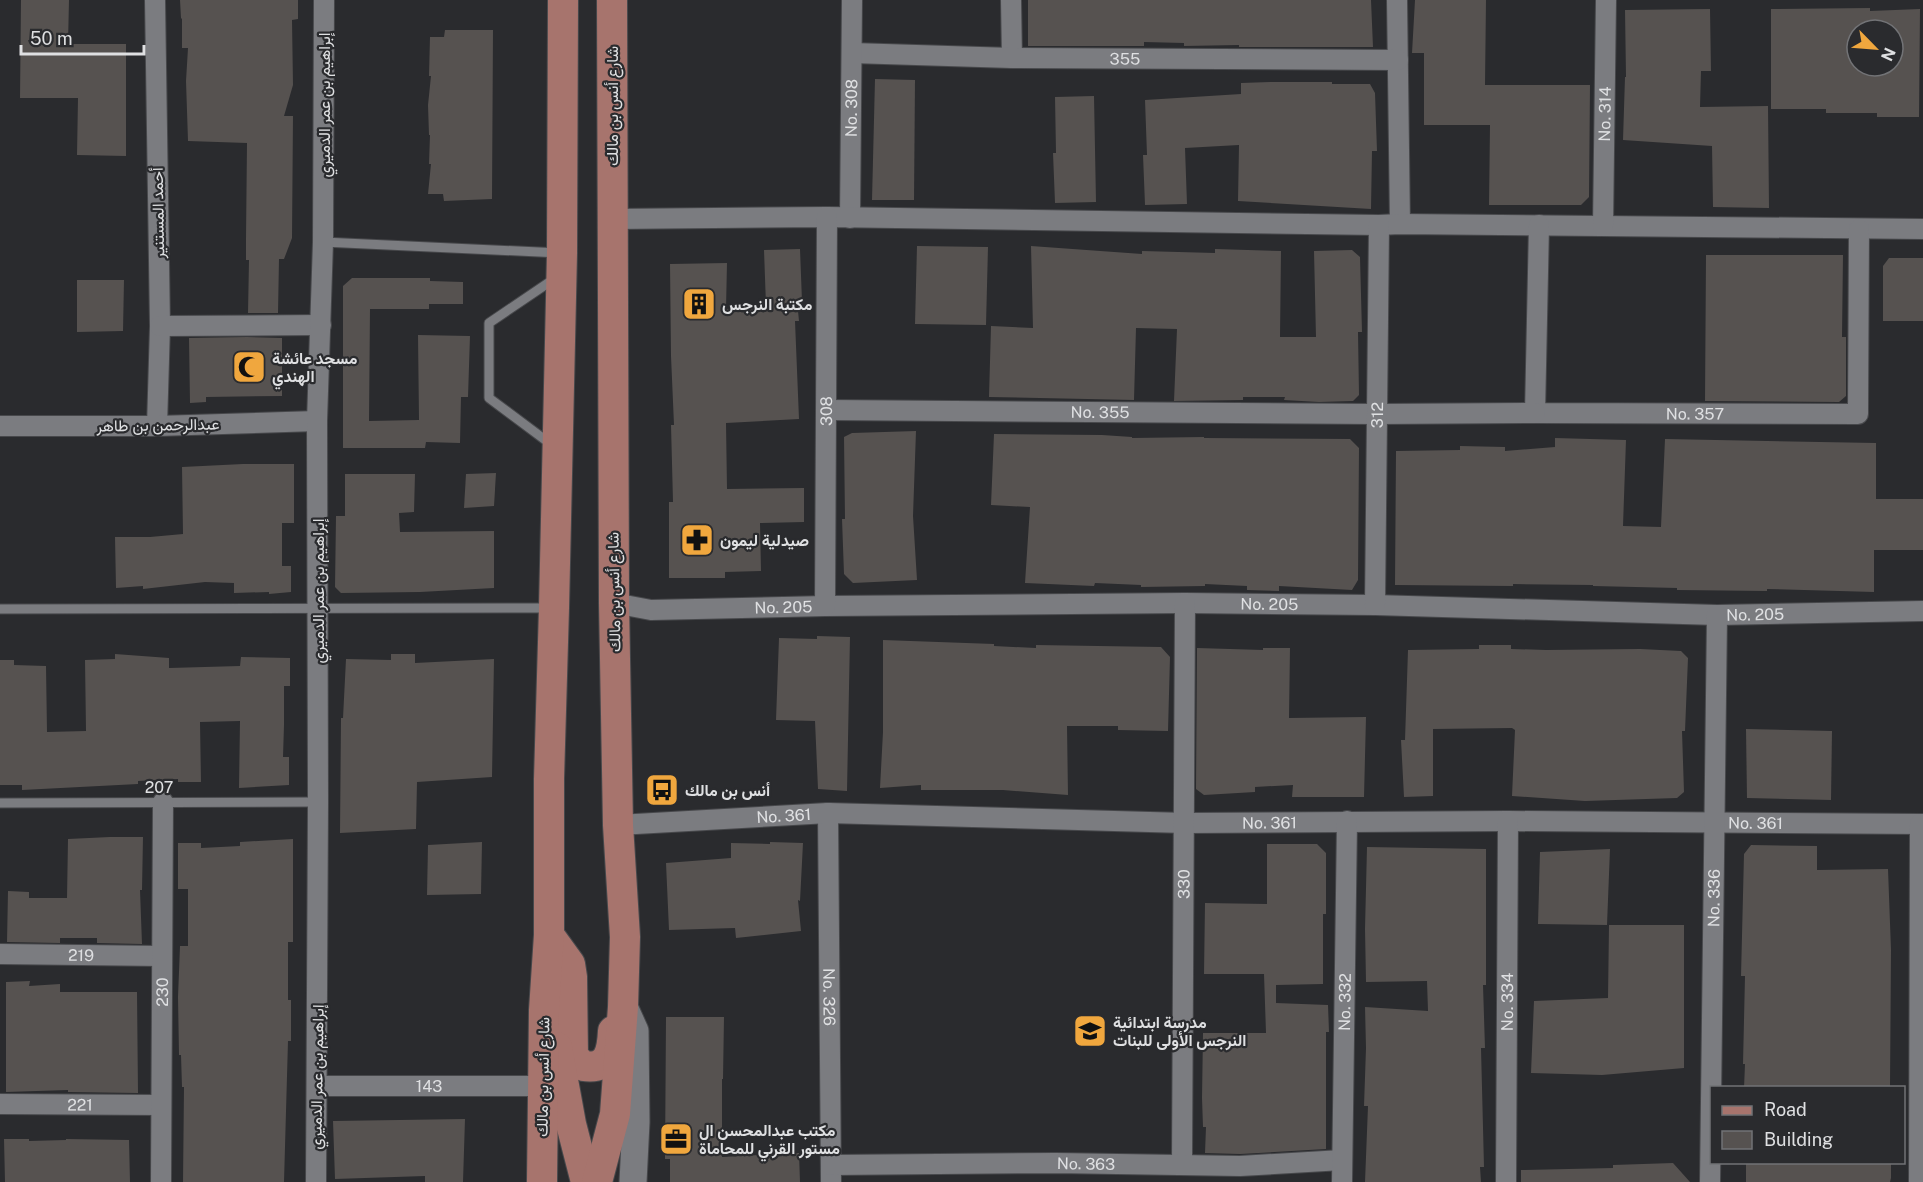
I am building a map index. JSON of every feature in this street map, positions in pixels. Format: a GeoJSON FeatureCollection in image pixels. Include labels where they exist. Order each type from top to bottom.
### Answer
{"type":"FeatureCollection","features":[{"type":"Feature","properties":{"kind":"main road","name":"شارع أنس بن مالك"},"geometry":{"type":"LineString","coordinates":[[542,1182],[562,264],[563,0]]}},
{"type":"Feature","properties":{"kind":"main road","name":"شارع أنس بن مالك"},"geometry":{"type":"LineString","coordinates":[[597,1182],[615,1114],[625,937],[618,825],[614,603],[612,0]]}},
{"type":"Feature","properties":{"kind":"main road"},"geometry":{"type":"LineString","coordinates":[[549,935],[570,964],[572,1049],[573,1056],[583,1066],[597,1066],[602,1064],[608,1056],[612,1046],[614,1021],[623,1003]]}},
{"type":"Feature","properties":{"kind":"main road"},"geometry":{"type":"LineString","coordinates":[[623,1003],[635,1031],[636,1122],[633,1182]]}},
{"type":"Feature","properties":{"kind":"main road"},"geometry":{"type":"LineString","coordinates":[[544,1010],[558,1052],[571,1124],[586,1182]]}},
{"type":"Feature","properties":{"kind":"street","name":"أحمد المستنير"},"geometry":{"type":"LineString","coordinates":[[155,0],[160,326],[157,426]]}},
{"type":"Feature","properties":{"kind":"street","name":"إبراهيم بن عمر الدميري"},"geometry":{"type":"LineString","coordinates":[[316,1182],[318,609],[316,421],[323,242],[324,0]]}},
{"type":"Feature","properties":{"kind":"street","name":"No. 308"},"geometry":{"type":"LineString","coordinates":[[850,218],[852,0]]}},
{"type":"Feature","properties":{"kind":"street"},"geometry":{"type":"LineString","coordinates":[[1011,0],[1012,58]]}},
{"type":"Feature","properties":{"kind":"street"},"geometry":{"type":"LineString","coordinates":[[1398,0],[1400,224]]}},
{"type":"Feature","properties":{"kind":"street","name":"No. 314"},"geometry":{"type":"LineString","coordinates":[[1603,226],[1606,0]]}},
{"type":"Feature","properties":{"kind":"street","name":"355"},"geometry":{"type":"LineString","coordinates":[[852,53],[1012,58],[1398,60]]}},
{"type":"Feature","properties":{"kind":"street"},"geometry":{"type":"LineString","coordinates":[[612,219],[827,217],[1379,225],[1923,229]]}},
{"type":"Feature","properties":{"kind":"street","name":"308"},"geometry":{"type":"LineString","coordinates":[[825,606],[827,217]]}},
{"type":"Feature","properties":{"kind":"street","name":"312"},"geometry":{"type":"LineString","coordinates":[[1375,605],[1379,225]]}},
{"type":"Feature","properties":{"kind":"street"},"geometry":{"type":"LineString","coordinates":[[1535,413],[1539,225]]}},
{"type":"Feature","properties":{"kind":"street","name":"No. 357"},"geometry":{"type":"LineString","coordinates":[[1535,413],[1858,414],[1859,229]]}},
{"type":"Feature","properties":{"kind":"street"},"geometry":{"type":"LineString","coordinates":[[160,326],[321,325]]}},
{"type":"Feature","properties":{"kind":"street","name":"No. 355"},"geometry":{"type":"LineString","coordinates":[[826,410],[1535,413]]}},
{"type":"Feature","properties":{"kind":"street","name":"عبدالرحمن بن طاهر"},"geometry":{"type":"LineString","coordinates":[[0,426],[157,426],[316,421]]}},
{"type":"Feature","properties":{"kind":"street","name":"No. 205"},"geometry":{"type":"LineString","coordinates":[[614,603],[651,610],[1185,603],[1375,605],[1717,615],[1923,611]]}},
{"type":"Feature","properties":{"kind":"street","name":"330"},"geometry":{"type":"LineString","coordinates":[[1182,1164],[1185,603]]}},
{"type":"Feature","properties":{"kind":"street","name":"No. 336"},"geometry":{"type":"LineString","coordinates":[[1711,1086],[1717,615]]}},
{"type":"Feature","properties":{"kind":"street","name":"230"},"geometry":{"type":"LineString","coordinates":[[161,1182],[163,802]]}},
{"type":"Feature","properties":{"kind":"street","name":"No. 361"},"geometry":{"type":"LineString","coordinates":[[618,825],[828,813],[1185,822],[1714,821],[1921,824]]}},
{"type":"Feature","properties":{"kind":"street","name":"No. 326"},"geometry":{"type":"LineString","coordinates":[[828,813],[831,1173]]}},
{"type":"Feature","properties":{"kind":"street","name":"No. 332"},"geometry":{"type":"LineString","coordinates":[[1342,1182],[1347,821]]}},
{"type":"Feature","properties":{"kind":"street","name":"No. 334"},"geometry":{"type":"LineString","coordinates":[[1506,1182],[1508,821]]}},
{"type":"Feature","properties":{"kind":"street"},"geometry":{"type":"LineString","coordinates":[[1919,1182],[1921,824]]}},
{"type":"Feature","properties":{"kind":"street","name":"219"},"geometry":{"type":"LineString","coordinates":[[0,954],[161,956]]}},
{"type":"Feature","properties":{"kind":"street","name":"143"},"geometry":{"type":"LineString","coordinates":[[317,1086],[543,1086]]}},
{"type":"Feature","properties":{"kind":"street","name":"221"},"geometry":{"type":"LineString","coordinates":[[0,1104],[160,1106]]}},
{"type":"Feature","properties":{"kind":"street","name":"No. 363"},"geometry":{"type":"LineString","coordinates":[[831,1173],[1100,1173],[1182,1164],[1240,1174],[1342,1160]]}},
{"type":"Feature","properties":{"kind":"street","name":"No. 336"},"geometry":{"type":"LineString","coordinates":[[1710,1164],[1710,1182]]}},
{"type":"Feature","properties":{"kind":"lane"},"geometry":{"type":"LineString","coordinates":[[323,242],[562,264]]}},
{"type":"Feature","properties":{"kind":"lane"},"geometry":{"type":"LineString","coordinates":[[558,450],[489,398],[489,323],[562,264]]}},
{"type":"Feature","properties":{"kind":"lane"},"geometry":{"type":"LineString","coordinates":[[0,609],[554,608]]}},
{"type":"Feature","properties":{"kind":"lane","name":"207"},"geometry":{"type":"LineString","coordinates":[[0,803],[318,802]]}},
{"type":"Feature","properties":{"kind":"building"},"geometry":{"type":"Polygon","coordinates":[[[21,0],[69,0],[68,44],[126,44],[126,156],[77,155],[78,98],[20,98],[21,0]]]}},
{"type":"Feature","properties":{"kind":"building"},"geometry":{"type":"Polygon","coordinates":[[[180,0],[298,0],[298,19],[292,20],[293,85],[284,116],[293,116],[292,238],[284,259],[279,259],[278,313],[248,313],[247,143],[188,141],[186,81],[188,48],[182,48],[180,0]]]}},
{"type":"Feature","properties":{"kind":"building"},"geometry":{"type":"Polygon","coordinates":[[[1028,0],[1371,0],[1373,47],[1184,46],[1184,43],[1144,42],[1144,46],[1028,46],[1028,0]]]}},
{"type":"Feature","properties":{"kind":"building"},"geometry":{"type":"Polygon","coordinates":[[[1415,0],[1486,0],[1485,85],[1590,85],[1589,197],[1581,205],[1489,205],[1490,125],[1424,125],[1424,53],[1412,53],[1415,0]]]}},
{"type":"Feature","properties":{"kind":"building"},"geometry":{"type":"Polygon","coordinates":[[[1870,8],[1870,11],[1920,9],[1919,117],[1877,117],[1877,113],[1826,113],[1826,109],[1771,109],[1771,9],[1870,8]]]}},
{"type":"Feature","properties":{"kind":"building"},"geometry":{"type":"Polygon","coordinates":[[[1710,9],[1711,71],[1701,71],[1700,107],[1768,106],[1769,208],[1713,207],[1712,146],[1623,140],[1626,77],[1625,10],[1710,9]]]}},
{"type":"Feature","properties":{"kind":"building"},"geometry":{"type":"Polygon","coordinates":[[[445,30],[493,30],[492,199],[444,201],[443,194],[428,194],[431,164],[429,164],[428,105],[431,76],[429,76],[430,37],[444,37],[445,30]]]}},
{"type":"Feature","properties":{"kind":"building"},"geometry":{"type":"Polygon","coordinates":[[[875,79],[915,80],[914,200],[872,200],[875,79]]]}},
{"type":"Feature","properties":{"kind":"building"},"geometry":{"type":"Polygon","coordinates":[[[1241,83],[1370,84],[1375,93],[1377,151],[1372,151],[1371,209],[1238,201],[1239,145],[1185,148],[1187,204],[1145,205],[1143,155],[1147,155],[1145,100],[1241,94],[1241,83]]]}},
{"type":"Feature","properties":{"kind":"building"},"geometry":{"type":"Polygon","coordinates":[[[1094,96],[1096,202],[1055,203],[1053,153],[1056,153],[1055,97],[1094,96]]]}},
{"type":"Feature","properties":{"kind":"building"},"geometry":{"type":"Polygon","coordinates":[[[917,246],[988,247],[986,325],[915,324],[917,246]]]}},
{"type":"Feature","properties":{"kind":"building"},"geometry":{"type":"Polygon","coordinates":[[[1031,246],[1142,254],[1142,251],[1215,253],[1215,249],[1281,251],[1280,337],[1316,337],[1314,251],[1352,250],[1360,257],[1362,332],[1358,332],[1359,395],[1353,401],[1319,402],[1284,400],[1285,397],[1243,397],[1243,400],[1174,401],[1177,329],[1136,328],[1134,400],[989,397],[991,326],[1033,328],[1031,246]]]}},
{"type":"Feature","properties":{"kind":"building"},"geometry":{"type":"Polygon","coordinates":[[[800,249],[802,301],[797,301],[799,321],[795,321],[799,419],[726,423],[727,489],[804,488],[804,522],[760,523],[761,571],[725,572],[725,578],[669,578],[669,502],[673,502],[671,425],[674,425],[670,264],[727,263],[726,309],[766,306],[764,250],[800,249]]]}},
{"type":"Feature","properties":{"kind":"building"},"geometry":{"type":"Polygon","coordinates":[[[1706,255],[1843,255],[1842,337],[1846,337],[1846,396],[1839,402],[1705,401],[1706,255]]]}},
{"type":"Feature","properties":{"kind":"building"},"geometry":{"type":"Polygon","coordinates":[[[1889,258],[1923,258],[1923,321],[1883,321],[1883,266],[1889,258]]]}},
{"type":"Feature","properties":{"kind":"building"},"geometry":{"type":"Polygon","coordinates":[[[352,278],[430,278],[430,281],[463,282],[463,304],[429,304],[429,309],[370,309],[369,421],[419,420],[418,335],[470,336],[468,397],[461,397],[460,443],[426,442],[425,448],[343,448],[343,286],[352,278]]]}},
{"type":"Feature","properties":{"kind":"building"},"geometry":{"type":"Polygon","coordinates":[[[77,280],[124,280],[123,331],[77,332],[77,280]]]}},
{"type":"Feature","properties":{"kind":"building","name":"مسجد عائشة الهندي"},"geometry":{"type":"Polygon","coordinates":[[[189,338],[282,338],[282,396],[206,397],[206,402],[190,403],[189,338]]]}},
{"type":"Feature","properties":{"kind":"building"},"geometry":{"type":"Polygon","coordinates":[[[916,431],[913,516],[917,580],[853,583],[844,574],[842,519],[845,519],[844,437],[852,433],[916,431]]]}},
{"type":"Feature","properties":{"kind":"building"},"geometry":{"type":"Polygon","coordinates":[[[994,434],[1102,435],[1132,438],[1350,439],[1359,448],[1358,580],[1352,590],[1279,586],[1279,591],[1247,590],[1247,586],[1205,584],[1205,586],[1141,587],[1141,585],[1095,583],[1094,586],[1025,583],[1030,507],[991,505],[994,434]]]}},
{"type":"Feature","properties":{"kind":"building"},"geometry":{"type":"Polygon","coordinates":[[[1555,438],[1626,440],[1623,526],[1661,527],[1665,439],[1876,443],[1876,499],[1923,499],[1923,550],[1874,550],[1874,592],[1767,589],[1767,591],[1677,590],[1677,588],[1593,585],[1395,585],[1396,451],[1460,450],[1460,446],[1505,447],[1505,451],[1555,447],[1555,438]]]}},
{"type":"Feature","properties":{"kind":"building"},"geometry":{"type":"Polygon","coordinates":[[[294,464],[294,523],[282,523],[282,566],[291,566],[291,592],[234,593],[234,583],[205,582],[143,589],[143,586],[116,588],[115,537],[183,534],[182,467],[294,464]]]}},
{"type":"Feature","properties":{"kind":"building"},"geometry":{"type":"Polygon","coordinates":[[[496,473],[494,506],[464,508],[466,474],[496,473]]]}},
{"type":"Feature","properties":{"kind":"building"},"geometry":{"type":"Polygon","coordinates":[[[345,474],[415,474],[414,512],[399,513],[400,532],[494,531],[494,588],[341,593],[335,587],[336,516],[345,516],[345,474]]]}},
{"type":"Feature","properties":{"kind":"building"},"geometry":{"type":"Polygon","coordinates":[[[817,636],[850,637],[847,791],[818,789],[815,721],[776,720],[779,638],[817,639],[817,636]]]}},
{"type":"Feature","properties":{"kind":"building"},"geometry":{"type":"Polygon","coordinates":[[[883,640],[994,644],[994,646],[1036,648],[1036,645],[1161,647],[1170,657],[1168,731],[1118,730],[1118,726],[1067,726],[1068,795],[1003,790],[921,790],[921,785],[880,788],[883,732],[883,640]]]}},
{"type":"Feature","properties":{"kind":"building"},"geometry":{"type":"Polygon","coordinates":[[[1479,645],[1511,645],[1511,649],[1681,651],[1688,658],[1685,731],[1682,731],[1684,792],[1677,798],[1585,801],[1512,796],[1515,730],[1512,728],[1433,729],[1433,796],[1404,797],[1401,740],[1405,740],[1408,650],[1479,649],[1479,645]]]}},
{"type":"Feature","properties":{"kind":"building"},"geometry":{"type":"Polygon","coordinates":[[[1197,648],[1263,650],[1263,648],[1290,648],[1289,718],[1366,717],[1364,797],[1292,797],[1293,785],[1255,787],[1255,792],[1204,795],[1196,789],[1197,648]]]}},
{"type":"Feature","properties":{"kind":"building"},"geometry":{"type":"Polygon","coordinates":[[[115,654],[169,658],[169,668],[240,666],[241,657],[290,658],[290,686],[284,686],[283,757],[289,757],[289,785],[239,788],[240,721],[200,722],[201,782],[178,782],[178,779],[138,781],[138,784],[22,790],[22,785],[0,785],[0,660],[14,660],[14,665],[46,666],[47,732],[86,731],[85,660],[115,659],[115,654]]]}},
{"type":"Feature","properties":{"kind":"building"},"geometry":{"type":"Polygon","coordinates":[[[391,654],[415,654],[415,663],[494,659],[492,777],[417,782],[416,829],[340,833],[341,718],[343,718],[346,659],[391,660],[391,654]]]}},
{"type":"Feature","properties":{"kind":"building"},"geometry":{"type":"Polygon","coordinates":[[[1746,729],[1832,731],[1831,800],[1747,798],[1746,729]]]}},
{"type":"Feature","properties":{"kind":"building"},"geometry":{"type":"Polygon","coordinates":[[[143,837],[142,890],[140,890],[142,944],[97,943],[97,938],[60,938],[60,943],[7,942],[8,891],[29,892],[29,898],[67,898],[68,839],[143,837]]]}},
{"type":"Feature","properties":{"kind":"building"},"geometry":{"type":"Polygon","coordinates":[[[293,839],[293,942],[288,942],[291,1041],[288,1041],[284,1182],[183,1182],[184,1087],[182,1087],[181,1055],[179,1055],[178,997],[180,946],[188,946],[188,889],[178,889],[178,843],[201,843],[201,848],[240,846],[240,842],[293,839]]]}},
{"type":"Feature","properties":{"kind":"building"},"geometry":{"type":"Polygon","coordinates":[[[482,842],[481,894],[427,895],[428,845],[482,842]]]}},
{"type":"Feature","properties":{"kind":"building"},"geometry":{"type":"Polygon","coordinates":[[[770,842],[803,843],[800,901],[798,900],[801,931],[736,938],[735,928],[669,930],[666,863],[731,858],[731,843],[770,844],[770,842]]]}},
{"type":"Feature","properties":{"kind":"building"},"geometry":{"type":"Polygon","coordinates":[[[1267,844],[1317,844],[1326,853],[1323,984],[1276,985],[1276,1003],[1328,1005],[1326,1149],[1240,1154],[1205,1153],[1206,1127],[1203,1127],[1202,1098],[1203,1033],[1266,1033],[1264,974],[1204,974],[1205,903],[1267,904],[1267,844]]]}},
{"type":"Feature","properties":{"kind":"building"},"geometry":{"type":"Polygon","coordinates":[[[1751,845],[1817,846],[1817,870],[1888,869],[1891,950],[1890,1086],[1744,1086],[1745,976],[1741,976],[1744,854],[1751,845]]]}},
{"type":"Feature","properties":{"kind":"building"},"geometry":{"type":"Polygon","coordinates":[[[1367,847],[1486,849],[1486,985],[1483,985],[1485,1048],[1481,1048],[1484,1167],[1480,1167],[1481,1182],[1365,1182],[1368,1106],[1364,1106],[1365,1007],[1428,1011],[1427,981],[1366,982],[1367,847]]]}},
{"type":"Feature","properties":{"kind":"building"},"geometry":{"type":"Polygon","coordinates":[[[1610,849],[1607,925],[1538,924],[1540,852],[1610,849]]]}},
{"type":"Feature","properties":{"kind":"building"},"geometry":{"type":"Polygon","coordinates":[[[1609,925],[1684,925],[1684,1068],[1602,1075],[1531,1073],[1534,1001],[1608,998],[1609,925]]]}},
{"type":"Feature","properties":{"kind":"building"},"geometry":{"type":"Polygon","coordinates":[[[30,981],[29,986],[60,984],[60,992],[137,992],[138,1093],[68,1092],[68,1090],[6,1092],[6,982],[30,981]]]}},
{"type":"Feature","properties":{"kind":"building"},"geometry":{"type":"Polygon","coordinates":[[[666,1017],[724,1017],[722,1157],[799,1153],[800,1182],[670,1182],[670,1159],[665,1159],[666,1017]]]}},
{"type":"Feature","properties":{"kind":"building"},"geometry":{"type":"Polygon","coordinates":[[[465,1119],[463,1182],[425,1182],[425,1176],[335,1179],[333,1121],[465,1119]]]}},
{"type":"Feature","properties":{"kind":"building"},"geometry":{"type":"Polygon","coordinates":[[[4,1139],[129,1140],[130,1182],[5,1182],[4,1139]]]}},
{"type":"Feature","properties":{"kind":"building"},"geometry":{"type":"Polygon","coordinates":[[[1673,1163],[1690,1182],[1521,1182],[1521,1170],[1613,1168],[1613,1165],[1673,1163]]]}},
{"type":"Feature","properties":{"kind":"building"},"geometry":{"type":"Polygon","coordinates":[[[1746,1164],[1891,1164],[1890,1182],[1746,1182],[1746,1164]]]}},
{"type":"Feature","properties":{"kind":"place","name":"مكتبة النرجس"},"geometry":{"type":"Point","coordinates":[699,304]}},
{"type":"Feature","properties":{"kind":"place","name":"مسجد عائشة الهندي"},"geometry":{"type":"Point","coordinates":[249,367]}},
{"type":"Feature","properties":{"kind":"place","name":"صيدلية ليمون"},"geometry":{"type":"Point","coordinates":[697,540]}},
{"type":"Feature","properties":{"kind":"place","name":"أنس بن مالك"},"geometry":{"type":"Point","coordinates":[662,790]}},
{"type":"Feature","properties":{"kind":"place","name":"مدرسة ابتدائية النرجس الأولى للبنات"},"geometry":{"type":"Point","coordinates":[1090,1031]}},
{"type":"Feature","properties":{"kind":"place","name":"مكتب عبدالمحسن ال مستور القرني للمحاماة"},"geometry":{"type":"Point","coordinates":[676,1139]}}]}
